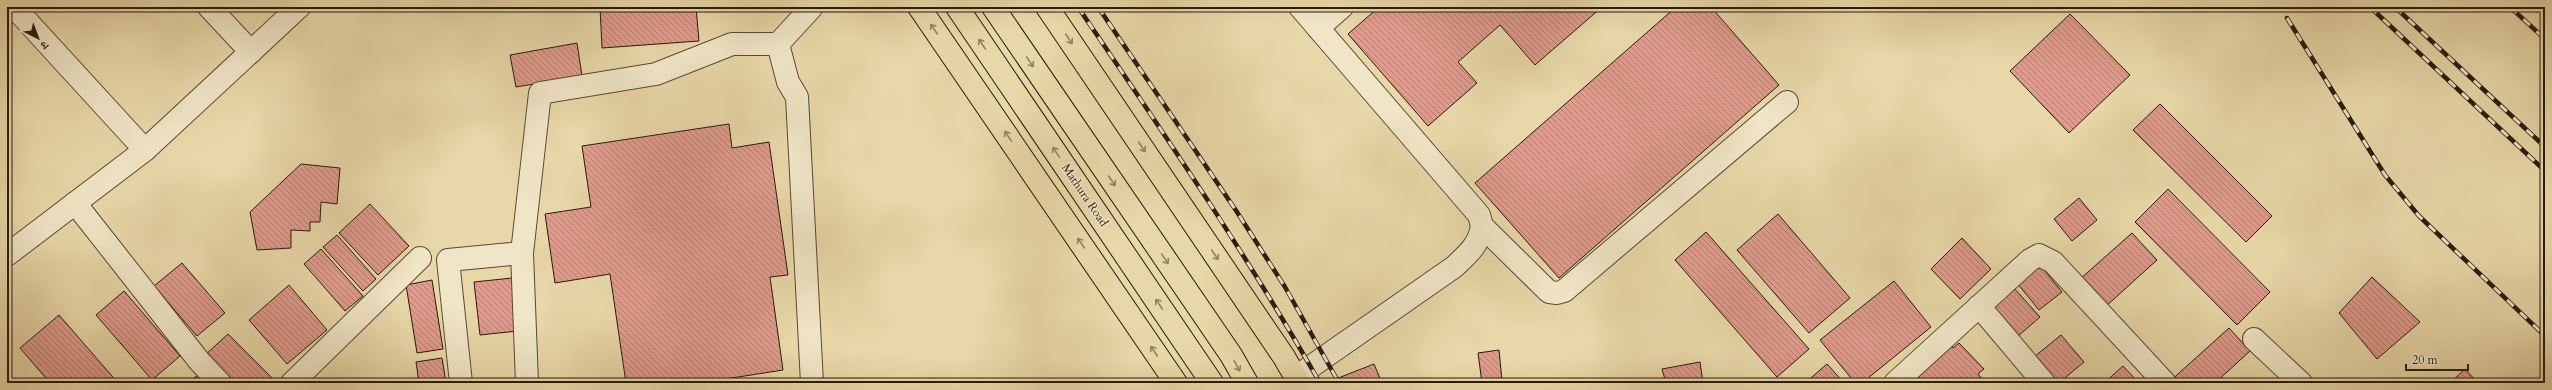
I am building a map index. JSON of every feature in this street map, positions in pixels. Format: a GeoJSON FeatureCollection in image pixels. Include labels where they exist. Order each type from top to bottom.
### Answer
{"type":"FeatureCollection","features":[{"type":"Feature","properties":{"kind":"main road"},"geometry":{"type":"LineString","coordinates":[[919,7],[1176,383]]}},
{"type":"Feature","properties":{"kind":"main road","name":"Mathura Road"},"geometry":{"type":"LineString","coordinates":[[957,7],[1212,383]]}},
{"type":"Feature","properties":{"kind":"main road"},"geometry":{"type":"LineString","coordinates":[[993,7],[1231,355],[1247,383]]}},
{"type":"Feature","properties":{"kind":"main road"},"geometry":{"type":"LineString","coordinates":[[1047,7],[1297,380]]}},
{"type":"Feature","properties":{"kind":"street"},"geometry":{"type":"LineString","coordinates":[[14,7],[145,150]]}},
{"type":"Feature","properties":{"kind":"street"},"geometry":{"type":"LineString","coordinates":[[209,7],[251,52]]}},
{"type":"Feature","properties":{"kind":"street"},"geometry":{"type":"LineString","coordinates":[[7,255],[145,150],[299,7]]}},
{"type":"Feature","properties":{"kind":"street"},"geometry":{"type":"LineString","coordinates":[[527,383],[522,253],[540,93],[656,74],[732,44],[778,44],[812,7]]}},
{"type":"Feature","properties":{"kind":"street"},"geometry":{"type":"LineString","coordinates":[[1297,380],[1454,267],[1476,244],[1480,238],[1482,226],[1479,215],[1300,7]]}},
{"type":"Feature","properties":{"kind":"street"},"geometry":{"type":"LineString","coordinates":[[1318,28],[1342,7]]}},
{"type":"Feature","properties":{"kind":"street"},"geometry":{"type":"LineString","coordinates":[[778,44],[788,82],[797,97],[812,383]]}},
{"type":"Feature","properties":{"kind":"street"},"geometry":{"type":"LineString","coordinates":[[1482,226],[1541,287],[1557,294],[1564,291],[1787,102]]}},
{"type":"Feature","properties":{"kind":"street"},"geometry":{"type":"LineString","coordinates":[[75,203],[200,362],[220,383]]}},
{"type":"Feature","properties":{"kind":"street"},"geometry":{"type":"LineString","coordinates":[[461,383],[448,260],[522,253]]}},
{"type":"Feature","properties":{"kind":"street"},"geometry":{"type":"LineString","coordinates":[[1906,380],[1979,306],[2030,260],[2039,254],[2053,262],[2165,383]]}},
{"type":"Feature","properties":{"kind":"street"},"geometry":{"type":"LineString","coordinates":[[292,383],[420,258]]}},
{"type":"Feature","properties":{"kind":"street"},"geometry":{"type":"LineString","coordinates":[[1979,306],[2044,383]]}},
{"type":"Feature","properties":{"kind":"street"},"geometry":{"type":"LineString","coordinates":[[2254,339],[2301,383]]}},
{"type":"Feature","properties":{"kind":"building"},"geometry":{"type":"Polygon","coordinates":[[[600,7],[696,7],[699,41],[602,48],[600,7]]]}},
{"type":"Feature","properties":{"kind":"building"},"geometry":{"type":"Polygon","coordinates":[[[1379,7],[1602,7],[1535,65],[1500,25],[1458,62],[1477,83],[1428,126],[1348,34],[1379,7]]]}},
{"type":"Feature","properties":{"kind":"building"},"geometry":{"type":"Polygon","coordinates":[[[1676,7],[1711,7],[1779,85],[1559,278],[1475,183],[1676,7]]]}},
{"type":"Feature","properties":{"kind":"building"},"geometry":{"type":"Polygon","coordinates":[[[2070,14],[2130,75],[2069,133],[2010,71],[2070,14]]]}},
{"type":"Feature","properties":{"kind":"building"},"geometry":{"type":"Polygon","coordinates":[[[577,43],[582,76],[516,87],[510,55],[577,43]]]}},
{"type":"Feature","properties":{"kind":"building"},"geometry":{"type":"Polygon","coordinates":[[[2160,104],[2272,216],[2246,242],[2133,130],[2160,104]]]}},
{"type":"Feature","properties":{"kind":"building"},"geometry":{"type":"Polygon","coordinates":[[[729,124],[732,148],[769,142],[788,275],[770,277],[783,370],[700,383],[626,383],[610,274],[555,283],[545,214],[591,207],[582,146],[729,124]]]}},
{"type":"Feature","properties":{"kind":"building"},"geometry":{"type":"Polygon","coordinates":[[[301,164],[340,168],[337,204],[321,202],[320,222],[310,222],[310,231],[291,230],[291,248],[257,250],[250,212],[301,164]]]}},
{"type":"Feature","properties":{"kind":"building"},"geometry":{"type":"Polygon","coordinates":[[[2168,189],[2270,292],[2237,325],[2135,222],[2168,189]]]}},
{"type":"Feature","properties":{"kind":"building"},"geometry":{"type":"Polygon","coordinates":[[[2079,198],[2097,220],[2072,241],[2054,219],[2079,198]]]}},
{"type":"Feature","properties":{"kind":"building"},"geometry":{"type":"Polygon","coordinates":[[[370,204],[409,246],[378,275],[339,233],[370,204]]]}},
{"type":"Feature","properties":{"kind":"building"},"geometry":{"type":"Polygon","coordinates":[[[1778,214],[1850,298],[1809,333],[1737,250],[1778,214]]]}},
{"type":"Feature","properties":{"kind":"building"},"geometry":{"type":"Polygon","coordinates":[[[1706,232],[1809,349],[1777,377],[1675,260],[1706,232]]]}},
{"type":"Feature","properties":{"kind":"building"},"geometry":{"type":"Polygon","coordinates":[[[2132,233],[2157,260],[2104,308],[2079,280],[2132,233]]]}},
{"type":"Feature","properties":{"kind":"building"},"geometry":{"type":"Polygon","coordinates":[[[337,235],[376,279],[363,291],[323,247],[337,235]]]}},
{"type":"Feature","properties":{"kind":"building"},"geometry":{"type":"Polygon","coordinates":[[[1962,238],[1991,269],[1960,299],[1931,269],[1962,238]]]}},
{"type":"Feature","properties":{"kind":"building"},"geometry":{"type":"Polygon","coordinates":[[[321,249],[363,296],[345,311],[304,264],[321,249]]]}},
{"type":"Feature","properties":{"kind":"building"},"geometry":{"type":"Polygon","coordinates":[[[182,263],[225,313],[197,336],[154,286],[182,263]]]}},
{"type":"Feature","properties":{"kind":"building"},"geometry":{"type":"Polygon","coordinates":[[[2040,265],[2062,292],[2039,310],[2017,283],[2040,265]]]}},
{"type":"Feature","properties":{"kind":"building"},"geometry":{"type":"Polygon","coordinates":[[[2372,277],[2420,322],[2377,359],[2339,313],[2372,277]]]}},
{"type":"Feature","properties":{"kind":"building"},"geometry":{"type":"Polygon","coordinates":[[[512,278],[518,331],[480,335],[474,282],[512,278]]]}},
{"type":"Feature","properties":{"kind":"building"},"geometry":{"type":"Polygon","coordinates":[[[432,280],[443,349],[417,353],[406,285],[432,280]]]}},
{"type":"Feature","properties":{"kind":"building"},"geometry":{"type":"Polygon","coordinates":[[[1894,281],[1931,327],[1862,383],[1855,383],[1820,340],[1894,281]]]}},
{"type":"Feature","properties":{"kind":"building"},"geometry":{"type":"Polygon","coordinates":[[[289,285],[327,330],[287,364],[249,320],[289,285]]]}},
{"type":"Feature","properties":{"kind":"building"},"geometry":{"type":"Polygon","coordinates":[[[2014,288],[2040,317],[2017,337],[1992,308],[2014,288]]]}},
{"type":"Feature","properties":{"kind":"building"},"geometry":{"type":"Polygon","coordinates":[[[124,291],[180,356],[152,380],[96,315],[124,291]]]}},
{"type":"Feature","properties":{"kind":"building"},"geometry":{"type":"Polygon","coordinates":[[[59,315],[118,383],[50,383],[20,348],[59,315]]]}},
{"type":"Feature","properties":{"kind":"building"},"geometry":{"type":"Polygon","coordinates":[[[2229,328],[2250,351],[2215,383],[2168,383],[2229,328]]]}},
{"type":"Feature","properties":{"kind":"building"},"geometry":{"type":"Polygon","coordinates":[[[228,334],[277,383],[231,383],[204,356],[228,334]]]}},
{"type":"Feature","properties":{"kind":"building"},"geometry":{"type":"Polygon","coordinates":[[[2061,335],[2084,362],[2059,383],[2046,383],[2028,362],[2061,335]]]}},
{"type":"Feature","properties":{"kind":"building"},"geometry":{"type":"Polygon","coordinates":[[[1949,342],[1953,348],[1959,343],[1984,369],[1978,374],[1986,383],[1918,383],[1912,376],[1949,342]]]}},
{"type":"Feature","properties":{"kind":"building"},"geometry":{"type":"Polygon","coordinates":[[[1499,350],[1502,381],[1482,383],[1478,353],[1499,350]]]}},
{"type":"Feature","properties":{"kind":"building"},"geometry":{"type":"Polygon","coordinates":[[[442,358],[446,383],[419,383],[416,362],[442,358]]]}},
{"type":"Feature","properties":{"kind":"building"},"geometry":{"type":"Polygon","coordinates":[[[1700,362],[1703,383],[1666,383],[1662,369],[1700,362]]]}},
{"type":"Feature","properties":{"kind":"building"},"geometry":{"type":"Polygon","coordinates":[[[1374,364],[1382,383],[1328,382],[1374,364]]]}},
{"type":"Feature","properties":{"kind":"building"},"geometry":{"type":"Polygon","coordinates":[[[1827,364],[1844,383],[1805,383],[1827,364]]]}},
{"type":"Feature","properties":{"kind":"building"},"geometry":{"type":"Polygon","coordinates":[[[2123,366],[2137,381],[2134,383],[2104,383],[2123,366]]]}},
{"type":"Feature","properties":{"kind":"building"},"geometry":{"type":"Polygon","coordinates":[[[2465,369],[2478,383],[2450,383],[2465,369]]]}},
{"type":"Feature","properties":{"kind":"building"},"geometry":{"type":"Polygon","coordinates":[[[200,373],[209,383],[188,383],[200,373]]]}},
{"type":"Feature","properties":{"kind":"railway"},"geometry":{"type":"LineString","coordinates":[[1078,7],[1172,146],[1233,240],[1263,287],[1320,383]]}},
{"type":"Feature","properties":{"kind":"railway"},"geometry":{"type":"LineString","coordinates":[[1098,7],[1237,212],[1285,287],[1339,383]]}},
{"type":"Feature","properties":{"kind":"railway"},"geometry":{"type":"LineString","coordinates":[[2370,7],[2545,171]]}},
{"type":"Feature","properties":{"kind":"railway"},"geometry":{"type":"LineString","coordinates":[[2395,7],[2545,147]]}},
{"type":"Feature","properties":{"kind":"railway"},"geometry":{"type":"LineString","coordinates":[[2510,7],[2545,39]]}},
{"type":"Feature","properties":{"kind":"railway"},"geometry":{"type":"LineString","coordinates":[[2287,18],[2385,175],[2419,216],[2545,336]]}}]}
